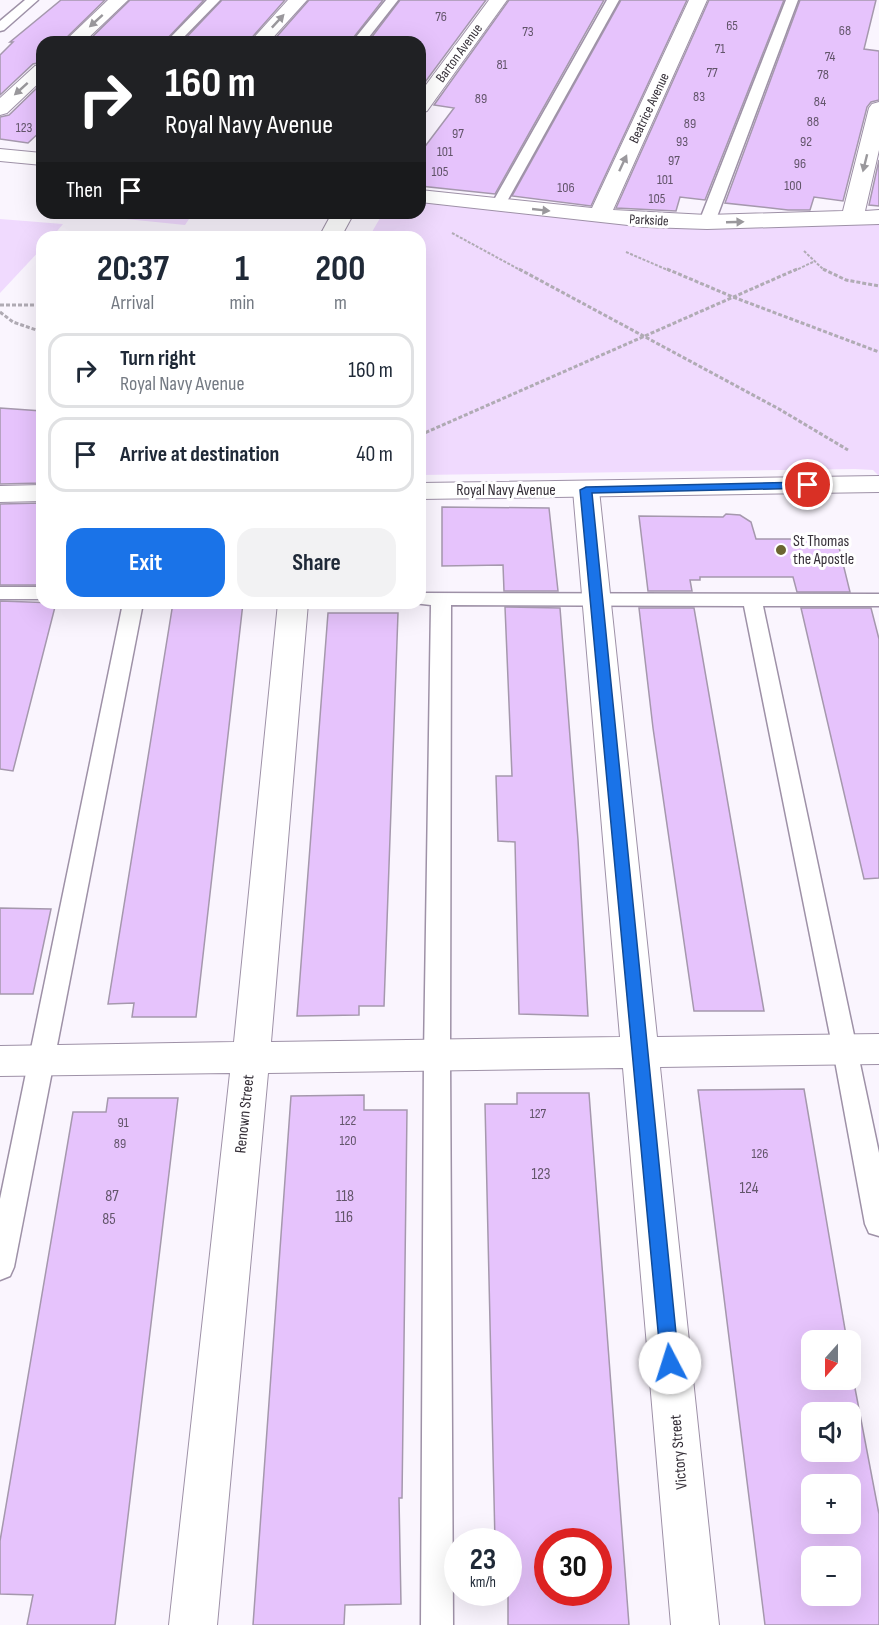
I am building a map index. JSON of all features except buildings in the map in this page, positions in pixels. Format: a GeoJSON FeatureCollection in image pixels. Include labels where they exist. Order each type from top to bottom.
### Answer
{"type":"FeatureCollection","features":[{"type":"Feature","properties":{"kind":"street"},"geometry":{"type":"LineString","coordinates":[[80,36],[119,0]]}},
{"type":"Feature","properties":{"kind":"street"},"geometry":{"type":"LineString","coordinates":[[265,36],[298,0]]}},
{"type":"Feature","properties":{"kind":"street","name":"Barton Avenue"},"geometry":{"type":"LineString","coordinates":[[426,99],[498,0]]}},
{"type":"Feature","properties":{"kind":"street","name":"Beatrice Avenue"},"geometry":{"type":"LineString","coordinates":[[599,216],[698,0]]}},
{"type":"Feature","properties":{"kind":"street"},"geometry":{"type":"LineString","coordinates":[[0,109],[36,76]]}},
{"type":"Feature","properties":{"kind":"street"},"geometry":{"type":"LineString","coordinates":[[852,218],[879,108]]}},
{"type":"Feature","properties":{"kind":"street"},"geometry":{"type":"LineString","coordinates":[[0,155],[36,158]]}},
{"type":"Feature","properties":{"kind":"street","name":"Parkside"},"geometry":{"type":"LineString","coordinates":[[426,197],[599,216],[707,222],[879,217]]}},
{"type":"Feature","properties":{"kind":"street","name":"Royal Navy Avenue"},"geometry":{"type":"LineString","coordinates":[[426,491],[878,488]]}},
{"type":"Feature","properties":{"kind":"street","name":"Victory Street"},"geometry":{"type":"LineString","coordinates":[[586,490],[695,1625]]}},
{"type":"Feature","properties":{"kind":"street"},"geometry":{"type":"LineString","coordinates":[[0,494],[36,493]]}},
{"type":"Feature","properties":{"kind":"street","name":"Renown Street"},"geometry":{"type":"LineString","coordinates":[[194,1625],[251,1057],[292,609]]}},
{"type":"Feature","properties":{"kind":"street"},"geometry":{"type":"LineString","coordinates":[[0,1060],[862,1049]]}},
{"type":"Feature","properties":{"kind":"lane"},"geometry":{"type":"LineString","coordinates":[[0,27],[32,0]]}},
{"type":"Feature","properties":{"kind":"lane"},"geometry":{"type":"LineString","coordinates":[[178,36],[214,0]]}},
{"type":"Feature","properties":{"kind":"lane"},"geometry":{"type":"LineString","coordinates":[[363,36],[392,0]]}},
{"type":"Feature","properties":{"kind":"lane"},"geometry":{"type":"LineString","coordinates":[[498,205],[613,0]]}},
{"type":"Feature","properties":{"kind":"lane"},"geometry":{"type":"LineString","coordinates":[[707,222],[792,0]]}},
{"type":"Feature","properties":{"kind":"lane"},"geometry":{"type":"LineString","coordinates":[[0,593],[36,593]]}},
{"type":"Feature","properties":{"kind":"lane"},"geometry":{"type":"LineString","coordinates":[[437,1625],[437,1056],[430,599],[879,600]]}},
{"type":"Feature","properties":{"kind":"lane"},"geometry":{"type":"LineString","coordinates":[[752,600],[862,1049],[879,1224]]}},
{"type":"Feature","properties":{"kind":"lane"},"geometry":{"type":"LineString","coordinates":[[0,1267],[132,609]]}},
{"type":"Feature","properties":{"kind":"path"},"geometry":{"type":"LineString","coordinates":[[444,229],[779,409],[854,454]]}},
{"type":"Feature","properties":{"kind":"path"},"geometry":{"type":"LineString","coordinates":[[802,249],[813,262],[841,280],[879,286]]}},
{"type":"Feature","properties":{"kind":"path"},"geometry":{"type":"LineString","coordinates":[[623,251],[733,297],[879,352]]}},
{"type":"Feature","properties":{"kind":"path"},"geometry":{"type":"LineString","coordinates":[[426,432],[813,262]]}},
{"type":"Feature","properties":{"kind":"path"},"geometry":{"type":"LineString","coordinates":[[0,305],[36,305]]}},
{"type":"Feature","properties":{"kind":"path"},"geometry":{"type":"LineString","coordinates":[[0,312],[13,322],[36,330]]}},
{"type":"Feature","properties":{"kind":"shaded area"},"geometry":{"type":"Polygon","coordinates":[[[426,202],[655,228],[879,224],[879,476],[873,470],[855,469],[426,475],[426,231],[372,231],[380,219],[426,219],[426,202]]]}},
{"type":"Feature","properties":{"kind":"shaded area"},"geometry":{"type":"Polygon","coordinates":[[[0,219],[63,224],[57,231],[36,231],[36,254],[0,293],[0,219]]]}},
{"type":"Feature","properties":{"kind":"shaded area"},"geometry":{"type":"Polygon","coordinates":[[[126,219],[189,219],[185,225],[126,219]]]}},
{"type":"Feature","properties":{"kind":"place","name":"St Thomas the Apostle"},"geometry":{"type":"Point","coordinates":[781,550]}},
{"type":"Feature","properties":{"kind":"route"},"geometry":{"type":"LineString","coordinates":[[670,1363],[586,490],[808,485]]}}]}
